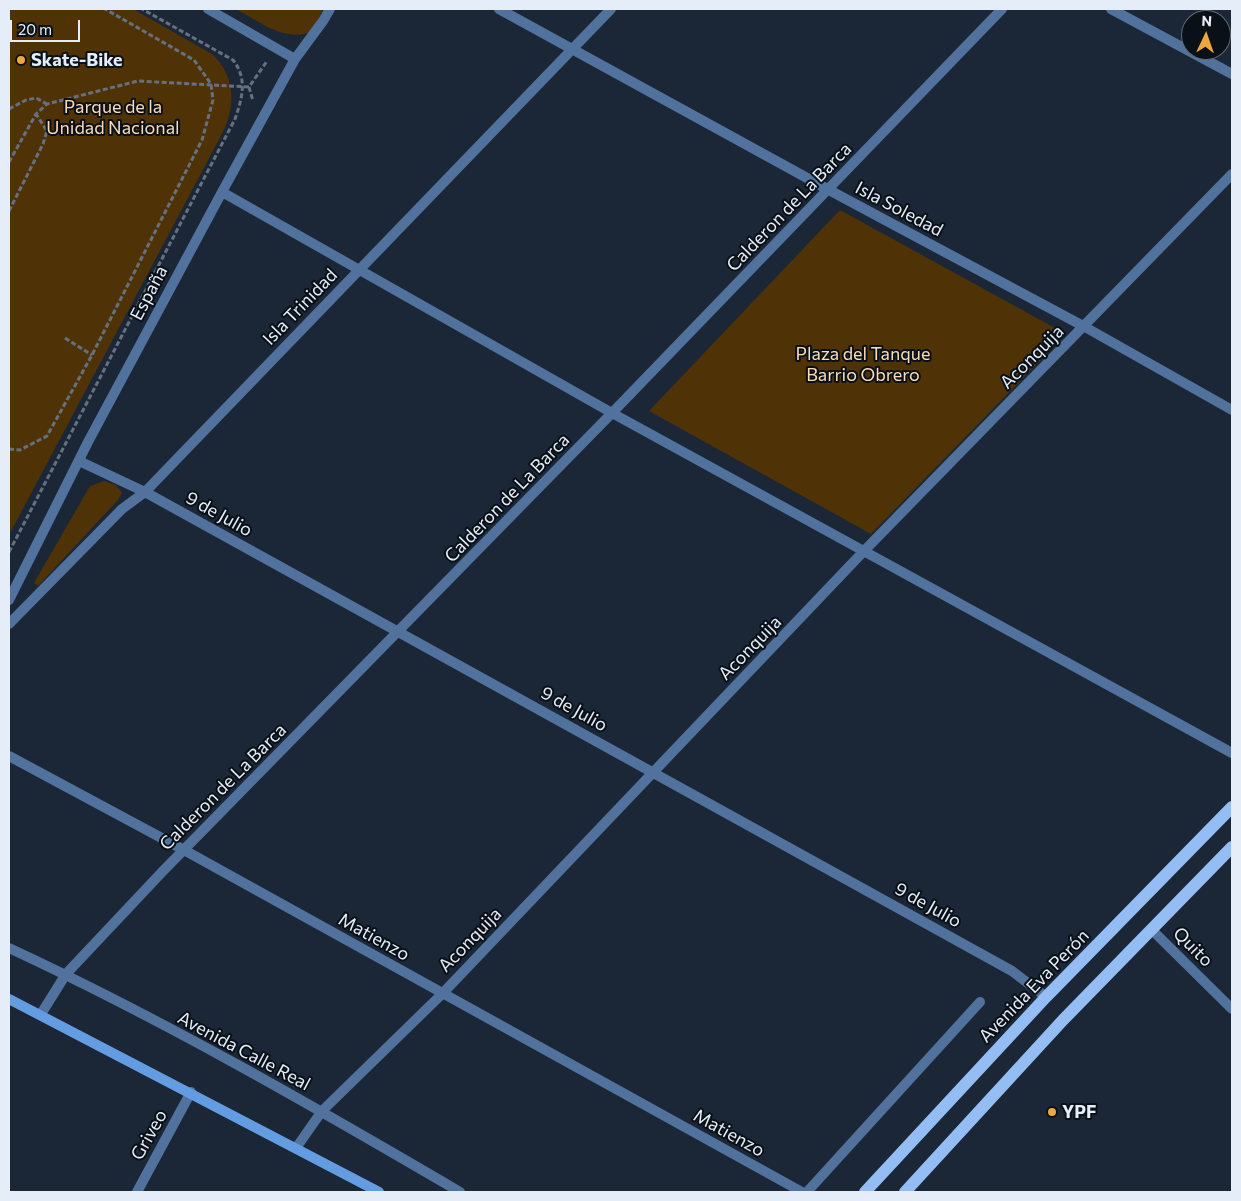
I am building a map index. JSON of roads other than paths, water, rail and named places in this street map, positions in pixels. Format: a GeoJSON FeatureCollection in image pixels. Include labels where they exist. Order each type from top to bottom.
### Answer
{"type":"FeatureCollection","features":[{"type":"Feature","properties":{"kind":"main road","name":"Avenida Eva Perón"},"geometry":{"type":"LineString","coordinates":[[865,1192],[1046,997],[1232,806]]}},
{"type":"Feature","properties":{"kind":"main road"},"geometry":{"type":"LineString","coordinates":[[905,1192],[1064,1020],[1232,846]]}},
{"type":"Feature","properties":{"kind":"main road"},"geometry":{"type":"LineString","coordinates":[[9,999],[191,1092],[379,1192]]}},
{"type":"Feature","properties":{"kind":"street"},"geometry":{"type":"LineString","coordinates":[[208,9],[295,59]]}},
{"type":"Feature","properties":{"kind":"street","name":"España"},"geometry":{"type":"LineString","coordinates":[[9,600],[79,461],[222,192],[295,59],[330,9]]}},
{"type":"Feature","properties":{"kind":"street","name":"Isla Soledad"},"geometry":{"type":"LineString","coordinates":[[499,9],[828,190],[1085,327],[1232,410]]}},
{"type":"Feature","properties":{"kind":"street","name":"Isla Trinidad"},"geometry":{"type":"LineString","coordinates":[[9,624],[122,509],[145,492],[610,9]]}},
{"type":"Feature","properties":{"kind":"street","name":"Calderon de La Barca"},"geometry":{"type":"LineString","coordinates":[[40,1014],[66,974],[184,850],[612,413],[1002,9]]}},
{"type":"Feature","properties":{"kind":"street"},"geometry":{"type":"LineString","coordinates":[[1111,9],[1232,74]]}},
{"type":"Feature","properties":{"kind":"street","name":"Aconquija"},"geometry":{"type":"LineString","coordinates":[[296,1148],[322,1111],[442,994],[863,552],[1085,327],[1232,174]]}},
{"type":"Feature","properties":{"kind":"street"},"geometry":{"type":"LineString","coordinates":[[222,192],[612,413],[1232,753]]}},
{"type":"Feature","properties":{"kind":"street","name":"9 de Julio"},"geometry":{"type":"LineString","coordinates":[[79,461],[145,492],[654,771],[1012,971],[1046,997]]}},
{"type":"Feature","properties":{"kind":"street","name":"Matienzo"},"geometry":{"type":"LineString","coordinates":[[9,756],[184,850],[802,1192]]}},
{"type":"Feature","properties":{"kind":"street","name":"Quito"},"geometry":{"type":"LineString","coordinates":[[1152,930],[1232,1009]]}},
{"type":"Feature","properties":{"kind":"street","name":"Avenida Calle Real"},"geometry":{"type":"LineString","coordinates":[[9,948],[66,974],[322,1111],[460,1192]]}},
{"type":"Feature","properties":{"kind":"street","name":"Avenida Eva Perón"},"geometry":{"type":"LineString","coordinates":[[807,1192],[980,1002]]}},
{"type":"Feature","properties":{"kind":"street","name":"Griveo"},"geometry":{"type":"LineString","coordinates":[[136,1192],[191,1092]]}},
{"type":"Feature","properties":{"kind":"place","name":"Skate-Bike"},"geometry":{"type":"Point","coordinates":[21,60]}},
{"type":"Feature","properties":{"kind":"place","name":"YPF"},"geometry":{"type":"Point","coordinates":[1052,1112]}},
{"type":"Feature","properties":{"kind":"park label","name":"Parque de la Unidad Nacional"},"geometry":{"type":"Point","coordinates":[113,117]}},
{"type":"Feature","properties":{"kind":"park label","name":"Plaza del Tanque Barrio Obrero"},"geometry":{"type":"Point","coordinates":[863,364]}}]}
